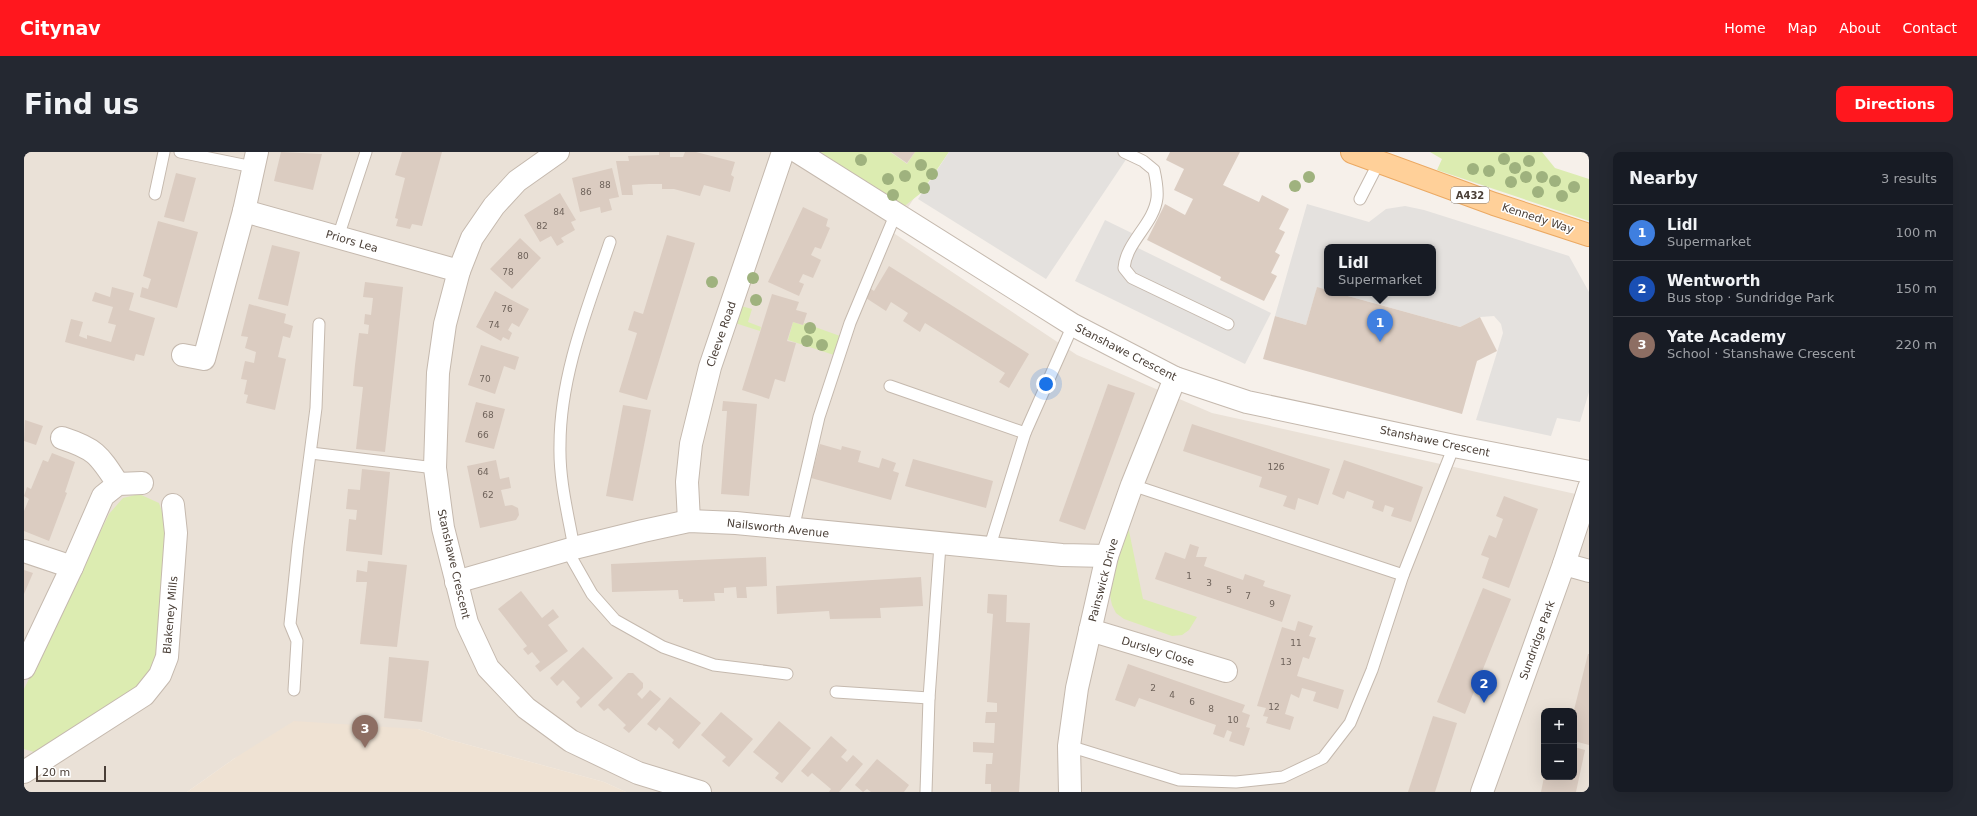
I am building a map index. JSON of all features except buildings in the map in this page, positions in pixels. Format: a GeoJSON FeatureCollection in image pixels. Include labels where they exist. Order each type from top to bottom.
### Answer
{"type":"FeatureCollection","features":[{"type":"Feature","properties":{"kind":"main road","name":"Kennedy Way"},"geometry":{"type":"LineString","coordinates":[[1352,152],[1381,157],[1494,204],[1589,235]]}},
{"type":"Feature","properties":{"kind":"street","name":"Stanshawe Crescent"},"geometry":{"type":"LineString","coordinates":[[558,152],[517,181],[494,206],[472,238],[459,271],[445,324],[438,373],[435,468],[443,528],[467,623],[488,668],[526,708],[570,741],[638,773],[700,792]]}},
{"type":"Feature","properties":{"kind":"street","name":"Cleeve Road"},"geometry":{"type":"LineString","coordinates":[[689,521],[687,482],[691,444],[710,367],[783,152]]}},
{"type":"Feature","properties":{"kind":"street","name":"Stanshawe Crescent"},"geometry":{"type":"LineString","coordinates":[[798,152],[1074,325],[1174,378],[1247,402],[1454,446],[1589,472]]}},
{"type":"Feature","properties":{"kind":"street"},"geometry":{"type":"LineString","coordinates":[[183,356],[204,359],[244,212],[255,159]]}},
{"type":"Feature","properties":{"kind":"street","name":"Priors Lea"},"geometry":{"type":"LineString","coordinates":[[244,212],[459,271]]}},
{"type":"Feature","properties":{"kind":"street","name":"Painswick Drive"},"geometry":{"type":"LineString","coordinates":[[1070,792],[1069,746],[1077,688],[1107,556],[1132,485],[1174,378]]}},
{"type":"Feature","properties":{"kind":"street"},"geometry":{"type":"LineString","coordinates":[[62,438],[83,446],[101,458],[118,484]]}},
{"type":"Feature","properties":{"kind":"street"},"geometry":{"type":"LineString","coordinates":[[24,668],[72,567],[103,496],[118,484],[142,483]]}},
{"type":"Feature","properties":{"kind":"street","name":"Sundridge Park"},"geometry":{"type":"LineString","coordinates":[[1482,792],[1564,564],[1589,488]]}},
{"type":"Feature","properties":{"kind":"street","name":"Blakeney Mills"},"geometry":{"type":"LineString","coordinates":[[24,772],[144,695],[160,675],[167,657],[176,533],[173,505]]}},
{"type":"Feature","properties":{"kind":"street","name":"Nailsworth Avenue"},"geometry":{"type":"LineString","coordinates":[[456,582],[571,549],[689,521],[736,523],[1062,556],[1107,556]]}},
{"type":"Feature","properties":{"kind":"street"},"geometry":{"type":"LineString","coordinates":[[24,550],[72,567]]}},
{"type":"Feature","properties":{"kind":"street"},"geometry":{"type":"LineString","coordinates":[[1564,564],[1589,570]]}},
{"type":"Feature","properties":{"kind":"street","name":"Dursley Close"},"geometry":{"type":"LineString","coordinates":[[1090,630],[1226,671]]}},
{"type":"Feature","properties":{"kind":"lane"},"geometry":{"type":"LineString","coordinates":[[155,194],[164,152]]}},
{"type":"Feature","properties":{"kind":"lane"},"geometry":{"type":"LineString","coordinates":[[180,152],[255,159]]}},
{"type":"Feature","properties":{"kind":"lane"},"geometry":{"type":"LineString","coordinates":[[338,237],[366,152]]}},
{"type":"Feature","properties":{"kind":"lane"},"geometry":{"type":"LineString","coordinates":[[1124,152],[1143,161],[1154,170],[1157,198],[1152,212],[1125,258],[1124,268],[1132,278],[1228,324]]}},
{"type":"Feature","properties":{"kind":"lane"},"geometry":{"type":"LineString","coordinates":[[1360,199],[1381,157]]}},
{"type":"Feature","properties":{"kind":"lane"},"geometry":{"type":"LineString","coordinates":[[793,529],[819,417],[850,323],[896,213]]}},
{"type":"Feature","properties":{"kind":"lane"},"geometry":{"type":"LineString","coordinates":[[610,242],[573,354],[562,410],[560,446],[563,491],[571,549],[592,594],[615,620],[663,647],[714,665],[788,674]]}},
{"type":"Feature","properties":{"kind":"lane"},"geometry":{"type":"LineString","coordinates":[[294,690],[297,641],[290,624],[298,546],[316,408],[319,324]]}},
{"type":"Feature","properties":{"kind":"lane"},"geometry":{"type":"LineString","coordinates":[[989,549],[1025,433],[1074,325]]}},
{"type":"Feature","properties":{"kind":"lane"},"geometry":{"type":"LineString","coordinates":[[890,386],[1025,433]]}},
{"type":"Feature","properties":{"kind":"lane"},"geometry":{"type":"LineString","coordinates":[[1069,746],[1179,780],[1236,782],[1283,777],[1323,758],[1350,723],[1372,670],[1403,575],[1454,446]]}},
{"type":"Feature","properties":{"kind":"lane"},"geometry":{"type":"LineString","coordinates":[[311,453],[435,468]]}},
{"type":"Feature","properties":{"kind":"lane"},"geometry":{"type":"LineString","coordinates":[[1132,485],[1403,575]]}},
{"type":"Feature","properties":{"kind":"lane"},"geometry":{"type":"LineString","coordinates":[[926,792],[929,698],[940,544]]}},
{"type":"Feature","properties":{"kind":"lane"},"geometry":{"type":"LineString","coordinates":[[836,692],[929,698]]}},
{"type":"Feature","properties":{"kind":"shaded area"},"geometry":{"type":"Polygon","coordinates":[[[24,152],[944,152],[892,232],[1077,355],[1212,413],[1589,497],[1589,792],[626,792],[604,782],[447,739],[418,729],[235,758],[187,792],[24,792],[24,152]]]}},
{"type":"Feature","properties":{"kind":"shaded area"},"geometry":{"type":"Polygon","coordinates":[[[949,152],[1131,152],[1046,279],[918,199],[949,152]]]}},
{"type":"Feature","properties":{"kind":"shaded area"},"geometry":{"type":"Polygon","coordinates":[[[1307,204],[1369,222],[1386,209],[1405,206],[1424,210],[1569,256],[1589,292],[1589,392],[1580,422],[1557,418],[1551,436],[1476,420],[1503,333],[1501,324],[1494,316],[1480,317],[1460,327],[1348,296],[1436,296],[1436,244],[1324,244],[1324,289],[1317,288],[1306,325],[1275,316],[1307,204]]]}},
{"type":"Feature","properties":{"kind":"shaded area"},"geometry":{"type":"Polygon","coordinates":[[[1105,220],[1142,238],[1138,248],[1271,313],[1245,364],[1075,281],[1105,220]]]}},
{"type":"Feature","properties":{"kind":"shaded area"},"geometry":{"type":"Polygon","coordinates":[[[294,721],[418,729],[447,739],[604,782],[626,792],[187,792],[235,758],[294,721]]]}},
{"type":"Feature","properties":{"kind":"green space"},"geometry":{"type":"Polygon","coordinates":[[[802,152],[890,152],[907,164],[915,152],[949,152],[921,193],[897,212],[802,152]]]}},
{"type":"Feature","properties":{"kind":"green space"},"geometry":{"type":"Polygon","coordinates":[[[1430,152],[1542,152],[1555,168],[1589,179],[1589,221],[1437,170],[1442,159],[1430,152]]]}},
{"type":"Feature","properties":{"kind":"green space"},"geometry":{"type":"Polygon","coordinates":[[[741,306],[752,309],[748,322],[761,327],[760,331],[735,323],[741,306]]]}},
{"type":"Feature","properties":{"kind":"green space"},"geometry":{"type":"Polygon","coordinates":[[[793,322],[803,325],[804,323],[840,336],[834,355],[788,340],[793,322]]]}},
{"type":"Feature","properties":{"kind":"green space"},"geometry":{"type":"Polygon","coordinates":[[[139,494],[159,503],[166,523],[157,663],[147,678],[132,690],[34,752],[24,749],[24,689],[109,514],[123,498],[139,494]]]}},
{"type":"Feature","properties":{"kind":"green space"},"geometry":{"type":"Polygon","coordinates":[[[1128,526],[1143,599],[1197,617],[1189,630],[1182,635],[1172,636],[1124,619],[1116,613],[1112,605],[1109,591],[1128,526]]]}},
{"type":"Feature","properties":{"kind":"place","name":"Lidl"},"geometry":{"type":"Point","coordinates":[1380,342]}},
{"type":"Feature","properties":{"kind":"place","name":"Wentworth"},"geometry":{"type":"Point","coordinates":[1484,703]}},
{"type":"Feature","properties":{"kind":"place","name":"Yate Academy"},"geometry":{"type":"Point","coordinates":[365,748]}}]}
